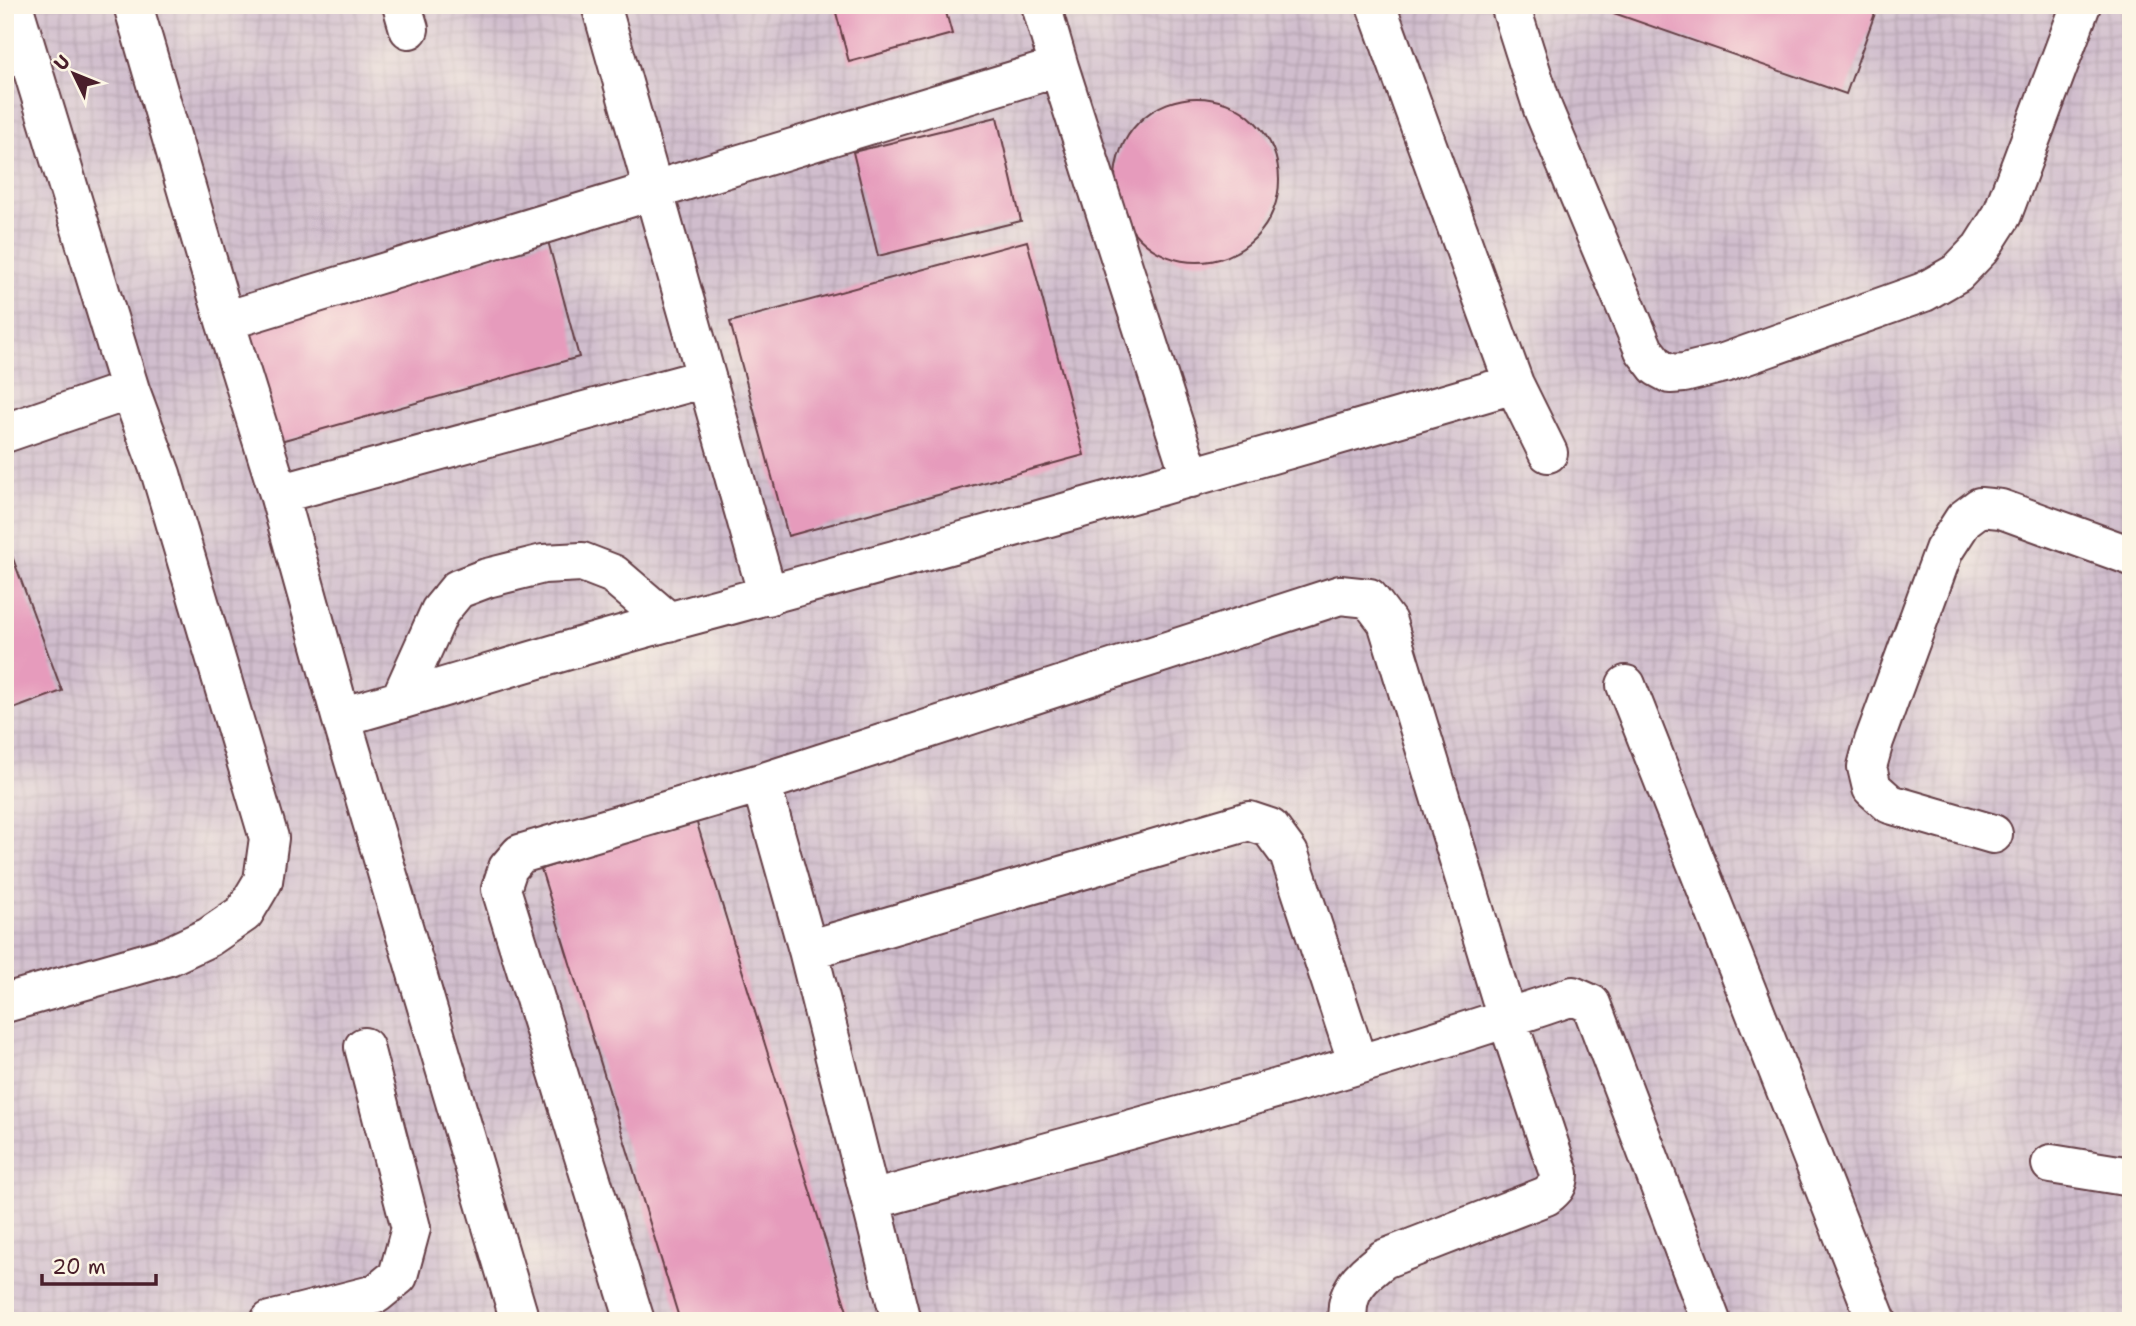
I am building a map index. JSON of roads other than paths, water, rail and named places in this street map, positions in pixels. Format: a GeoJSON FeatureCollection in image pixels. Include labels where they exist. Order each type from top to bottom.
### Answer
{"type":"FeatureCollection","features":[{"type":"Feature","properties":{"kind":"lane"},"geometry":{"type":"LineString","coordinates":[[5,1003],[169,957],[209,937],[244,913],[263,881],[269,838],[161,474],[130,390],[13,5]]}},
{"type":"Feature","properties":{"kind":"lane"},"geometry":{"type":"LineString","coordinates":[[132,5],[279,494],[341,717],[520,1321]]}},
{"type":"Feature","properties":{"kind":"lane"},"geometry":{"type":"LineString","coordinates":[[601,5],[768,596]]}},
{"type":"Feature","properties":{"kind":"lane"},"geometry":{"type":"LineString","coordinates":[[1041,5],[1191,478]]}},
{"type":"Feature","properties":{"kind":"lane"},"geometry":{"type":"LineString","coordinates":[[1376,5],[1514,384],[1548,453]]}},
{"type":"Feature","properties":{"kind":"lane"},"geometry":{"type":"LineString","coordinates":[[1510,5],[1543,109],[1644,350],[1657,367],[1670,374],[1684,373],[1736,359],[1924,292],[1958,273],[1981,248],[2002,215],[2081,5]]}},
{"type":"Feature","properties":{"kind":"lane"},"geometry":{"type":"LineString","coordinates":[[225,321],[1059,67]]}},
{"type":"Feature","properties":{"kind":"lane"},"geometry":{"type":"LineString","coordinates":[[279,494],[706,378]]}},
{"type":"Feature","properties":{"kind":"lane"},"geometry":{"type":"LineString","coordinates":[[341,717],[670,622],[1191,478],[1514,384]]}},
{"type":"Feature","properties":{"kind":"lane"},"geometry":{"type":"LineString","coordinates":[[5,433],[130,390]]}},
{"type":"Feature","properties":{"kind":"lane"},"geometry":{"type":"LineString","coordinates":[[1993,834],[1890,804],[1872,788],[1867,767],[1944,550],[1964,519],[1980,507],[2001,509],[2131,556]]}},
{"type":"Feature","properties":{"kind":"lane"},"geometry":{"type":"LineString","coordinates":[[400,700],[440,611],[457,589],[487,578],[543,564],[582,562],[612,574],[670,622]]}},
{"type":"Feature","properties":{"kind":"lane"},"geometry":{"type":"LineString","coordinates":[[635,1321],[501,889],[508,867],[520,854],[761,783],[1340,594],[1369,598],[1387,622],[1507,1018],[1559,1174],[1556,1188],[1546,1196],[1384,1259],[1365,1273],[1352,1290],[1348,1321]]}},
{"type":"Feature","properties":{"kind":"lane"},"geometry":{"type":"LineString","coordinates":[[1626,685],[1877,1321]]}},
{"type":"Feature","properties":{"kind":"lane"},"geometry":{"type":"LineString","coordinates":[[761,783],[808,950],[901,1321]]}},
{"type":"Feature","properties":{"kind":"lane"},"geometry":{"type":"LineString","coordinates":[[808,950],[1249,821],[1270,828],[1289,854],[1358,1064]]}},
{"type":"Feature","properties":{"kind":"lane"},"geometry":{"type":"LineString","coordinates":[[872,1200],[1246,1098],[1573,996],[1591,1004],[1711,1321]]}},
{"type":"Feature","properties":{"kind":"lane"},"geometry":{"type":"LineString","coordinates":[[270,1321],[376,1294],[398,1276],[411,1228],[364,1047]]}},
{"type":"Feature","properties":{"kind":"lane"},"geometry":{"type":"LineString","coordinates":[[2051,1164],[2131,1177]]}}]}
